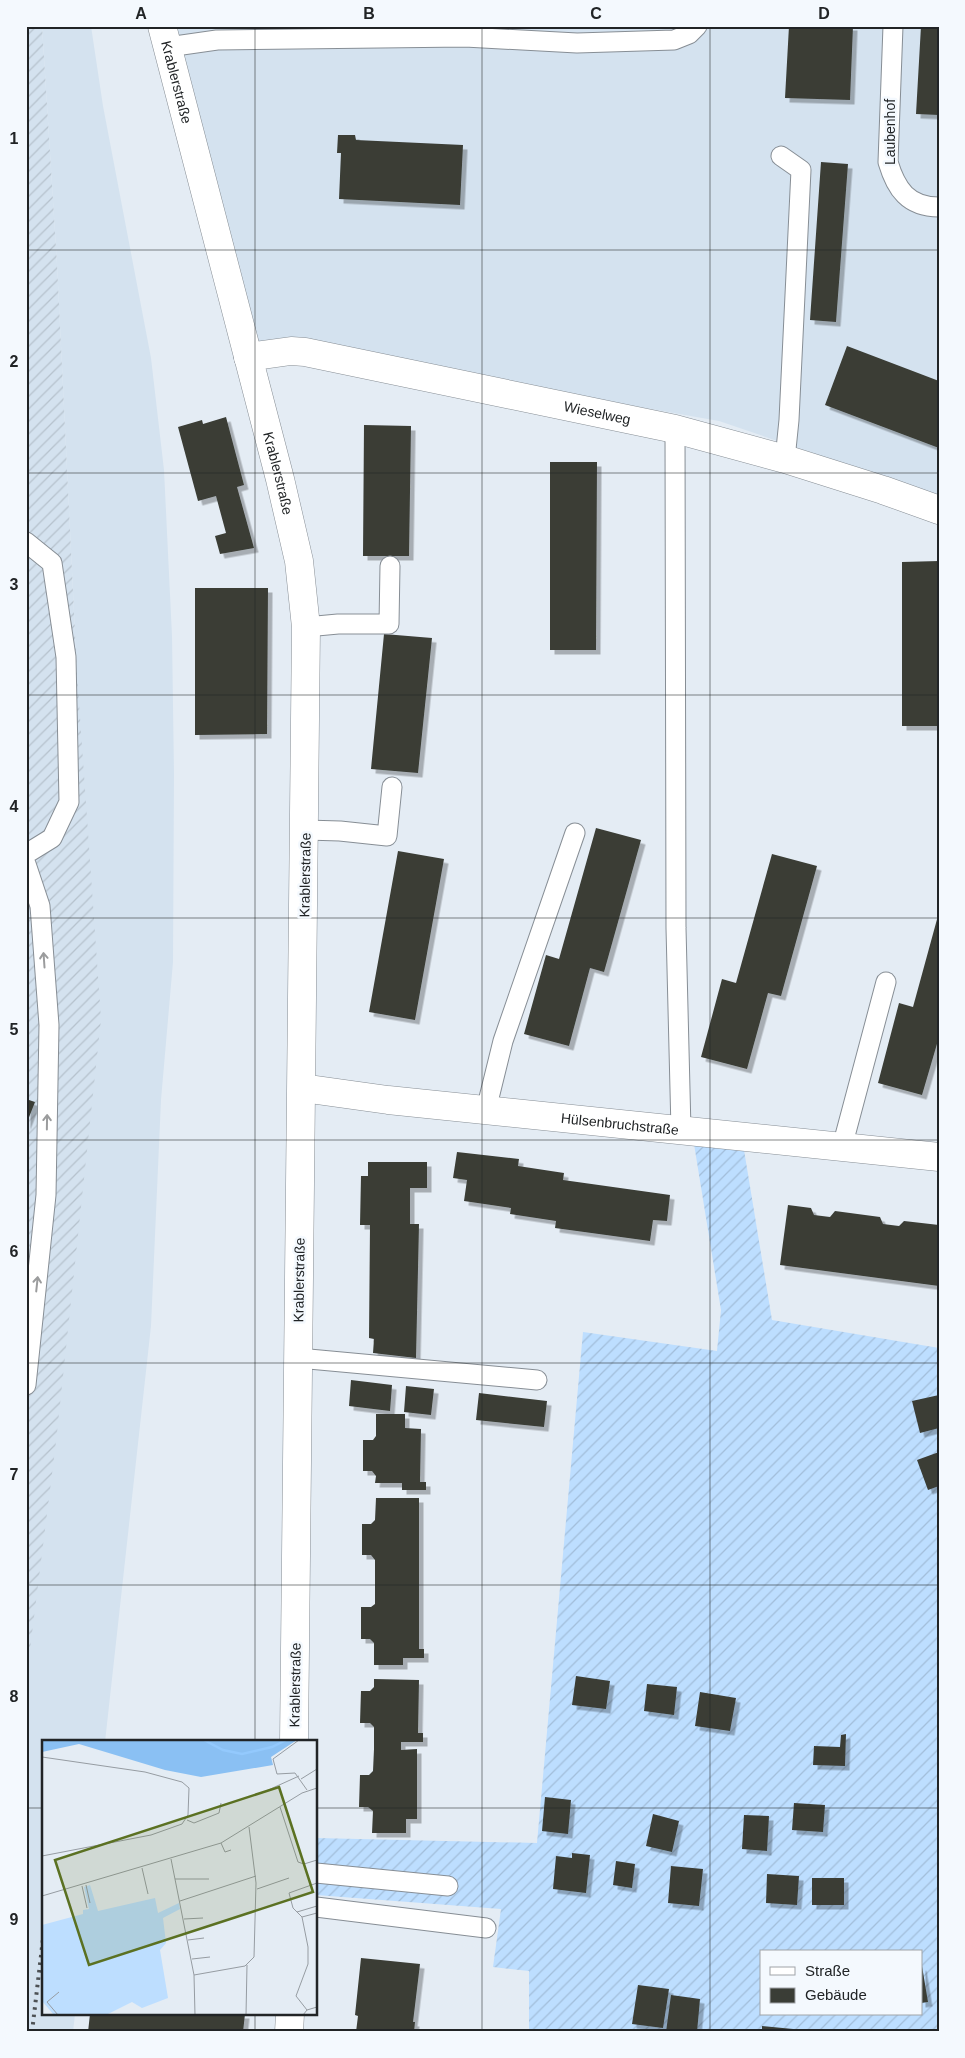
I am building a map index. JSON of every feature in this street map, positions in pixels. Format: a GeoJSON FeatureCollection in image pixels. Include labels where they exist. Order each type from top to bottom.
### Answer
{"type":"FeatureCollection","features":[{"type":"Feature","properties":{"kind":"street","name":"Krablerstraße"},"geometry":{"type":"LineString","coordinates":[[165,36],[299,561],[306,626],[306,830],[294,1740]]}},
{"type":"Feature","properties":{"kind":"street","name":"Wieselweg"},"geometry":{"type":"LineString","coordinates":[[248,357],[291,351],[305,352],[675,429],[785,458],[939,510]]}},
{"type":"Feature","properties":{"kind":"street","name":"Hülsenbruchstraße"},"geometry":{"type":"LineString","coordinates":[[302,1088],[388,1100],[939,1157]]}},
{"type":"Feature","properties":{"kind":"street"},"geometry":{"type":"LineString","coordinates":[[289,2032],[290,2016]]}},
{"type":"Feature","properties":{"kind":"lane"},"geometry":{"type":"LineString","coordinates":[[165,36],[217,40],[465,37],[577,43],[674,40],[689,34],[697,26]]}},
{"type":"Feature","properties":{"kind":"lane","name":"Laubenhof"},"geometry":{"type":"LineString","coordinates":[[893,26],[888,162],[893,179],[906,198],[930,207],[939,207]]}},
{"type":"Feature","properties":{"kind":"lane"},"geometry":{"type":"LineString","coordinates":[[781,156],[801,170],[789,420],[785,458]]}},
{"type":"Feature","properties":{"kind":"lane"},"geometry":{"type":"LineString","coordinates":[[675,429],[676,928],[681,1130]]}},
{"type":"Feature","properties":{"kind":"lane"},"geometry":{"type":"LineString","coordinates":[[26,542],[52,563],[66,658],[69,802],[52,838],[26,854]]}},
{"type":"Feature","properties":{"kind":"lane"},"geometry":{"type":"LineString","coordinates":[[306,626],[389,624],[390,566]]}},
{"type":"Feature","properties":{"kind":"lane"},"geometry":{"type":"LineString","coordinates":[[306,830],[340,831],[387,836],[392,787]]}},
{"type":"Feature","properties":{"kind":"lane"},"geometry":{"type":"LineString","coordinates":[[486,1110],[503,1041],[575,833]]}},
{"type":"Feature","properties":{"kind":"lane"},"geometry":{"type":"LineString","coordinates":[[26,864],[40,906],[49,1025],[46,1195],[26,1385]]}},
{"type":"Feature","properties":{"kind":"lane"},"geometry":{"type":"LineString","coordinates":[[842,1147],[886,982]]}},
{"type":"Feature","properties":{"kind":"lane"},"geometry":{"type":"LineString","coordinates":[[298,1358],[537,1380]]}},
{"type":"Feature","properties":{"kind":"lane"},"geometry":{"type":"LineString","coordinates":[[318,1873],[448,1886]]}},
{"type":"Feature","properties":{"kind":"lane"},"geometry":{"type":"LineString","coordinates":[[318,1907],[486,1928]]}},
{"type":"Feature","properties":{"kind":"shaded area"},"geometry":{"type":"Polygon","coordinates":[[[26,26],[42,26],[57,264],[77,674],[101,1019],[56,1442],[26,1681],[26,26]]]}},
{"type":"Feature","properties":{"kind":"shaded area"},"geometry":{"type":"Polygon","coordinates":[[[42,26],[91,26],[103,106],[151,358],[164,470],[172,636],[174,774],[173,962],[161,1100],[151,1326],[105,1740],[42,1740],[42,2016],[75,2016],[73,2032],[26,2032],[26,1681],[77,674],[57,264],[42,26]]]}},
{"type":"Feature","properties":{"kind":"shaded area"},"geometry":{"type":"Polygon","coordinates":[[[165,26],[939,26],[939,496],[719,421],[278,343],[250,348],[165,26]]]}},
{"type":"Feature","properties":{"kind":"shaded area"},"geometry":{"type":"Polygon","coordinates":[[[694,1144],[744,1150],[772,1320],[939,1348],[939,2032],[529,2032],[529,1971],[493,1967],[501,1909],[318,1895],[318,1838],[537,1843],[583,1332],[717,1351],[721,1310],[694,1144]]]}},
{"type":"Feature","properties":{"kind":"building"},"geometry":{"type":"Polygon","coordinates":[[[789,26],[853,26],[850,100],[785,98],[789,26]]]}},
{"type":"Feature","properties":{"kind":"building"},"geometry":{"type":"Polygon","coordinates":[[[921,26],[939,26],[939,115],[916,114],[921,26]]]}},
{"type":"Feature","properties":{"kind":"building"},"geometry":{"type":"Polygon","coordinates":[[[338,135],[355,135],[356,140],[463,145],[460,205],[339,199],[341,153],[337,153],[338,135]]]}},
{"type":"Feature","properties":{"kind":"building"},"geometry":{"type":"Polygon","coordinates":[[[821,162],[848,164],[836,322],[810,320],[821,162]]]}},
{"type":"Feature","properties":{"kind":"building"},"geometry":{"type":"Polygon","coordinates":[[[847,346],[939,381],[939,448],[825,405],[847,346]]]}},
{"type":"Feature","properties":{"kind":"building"},"geometry":{"type":"Polygon","coordinates":[[[226,417],[244,485],[237,487],[254,548],[220,554],[215,536],[226,533],[216,496],[198,501],[178,427],[202,420],[203,424],[226,417]]]}},
{"type":"Feature","properties":{"kind":"building"},"geometry":{"type":"Polygon","coordinates":[[[364,425],[411,426],[409,556],[363,556],[364,425]]]}},
{"type":"Feature","properties":{"kind":"building"},"geometry":{"type":"Polygon","coordinates":[[[550,462],[597,462],[596,650],[550,650],[550,462]]]}},
{"type":"Feature","properties":{"kind":"building"},"geometry":{"type":"Polygon","coordinates":[[[939,561],[939,726],[902,726],[902,562],[939,561]]]}},
{"type":"Feature","properties":{"kind":"building"},"geometry":{"type":"Polygon","coordinates":[[[195,588],[268,588],[267,734],[195,735],[195,588]]]}},
{"type":"Feature","properties":{"kind":"building"},"geometry":{"type":"Polygon","coordinates":[[[384,634],[432,638],[418,773],[371,769],[384,634]]]}},
{"type":"Feature","properties":{"kind":"building"},"geometry":{"type":"Polygon","coordinates":[[[596,828],[641,840],[604,972],[590,968],[569,1046],[524,1034],[546,955],[559,959],[596,828]]]}},
{"type":"Feature","properties":{"kind":"building"},"geometry":{"type":"Polygon","coordinates":[[[398,851],[444,859],[415,1020],[369,1012],[398,851]]]}},
{"type":"Feature","properties":{"kind":"building"},"geometry":{"type":"Polygon","coordinates":[[[772,854],[817,866],[781,996],[768,993],[747,1069],[701,1057],[722,979],[736,983],[772,854]]]}},
{"type":"Feature","properties":{"kind":"building"},"geometry":{"type":"Polygon","coordinates":[[[939,912],[939,1037],[922,1095],[878,1083],[899,1003],[913,1007],[939,912]]]}},
{"type":"Feature","properties":{"kind":"building"},"geometry":{"type":"Polygon","coordinates":[[[26,1099],[35,1102],[26,1125],[26,1099]]]}},
{"type":"Feature","properties":{"kind":"building"},"geometry":{"type":"Polygon","coordinates":[[[457,1152],[519,1159],[518,1166],[564,1173],[563,1180],[670,1195],[667,1221],[653,1220],[650,1241],[555,1228],[556,1221],[510,1214],[511,1208],[464,1201],[467,1180],[453,1178],[457,1152]]]}},
{"type":"Feature","properties":{"kind":"building"},"geometry":{"type":"Polygon","coordinates":[[[368,1162],[427,1162],[427,1188],[410,1188],[410,1224],[419,1224],[416,1358],[373,1353],[374,1339],[369,1338],[370,1225],[360,1225],[361,1176],[368,1176],[368,1162]]]}},
{"type":"Feature","properties":{"kind":"building"},"geometry":{"type":"Polygon","coordinates":[[[788,1205],[811,1208],[814,1215],[830,1217],[835,1211],[880,1217],[883,1224],[899,1226],[904,1221],[939,1225],[939,1286],[780,1265],[788,1205]]]}},
{"type":"Feature","properties":{"kind":"building"},"geometry":{"type":"Polygon","coordinates":[[[351,1380],[392,1385],[390,1411],[349,1406],[351,1380]]]}},
{"type":"Feature","properties":{"kind":"building"},"geometry":{"type":"Polygon","coordinates":[[[406,1386],[434,1389],[431,1415],[404,1412],[406,1386]]]}},
{"type":"Feature","properties":{"kind":"building"},"geometry":{"type":"Polygon","coordinates":[[[479,1393],[547,1401],[544,1427],[476,1420],[479,1393]]]}},
{"type":"Feature","properties":{"kind":"building"},"geometry":{"type":"Polygon","coordinates":[[[939,1395],[939,1428],[920,1433],[912,1401],[939,1395]]]}},
{"type":"Feature","properties":{"kind":"building"},"geometry":{"type":"Polygon","coordinates":[[[376,1414],[405,1414],[405,1428],[421,1429],[420,1482],[426,1482],[426,1490],[402,1490],[402,1483],[375,1483],[376,1476],[372,1471],[363,1471],[363,1440],[373,1440],[376,1436],[376,1414]]]}},
{"type":"Feature","properties":{"kind":"building"},"geometry":{"type":"Polygon","coordinates":[[[939,1452],[939,1486],[928,1490],[917,1460],[939,1452]]]}},
{"type":"Feature","properties":{"kind":"building"},"geometry":{"type":"Polygon","coordinates":[[[376,1498],[419,1498],[419,1649],[424,1649],[424,1658],[403,1658],[403,1665],[374,1665],[374,1643],[370,1639],[361,1639],[361,1607],[371,1607],[375,1604],[375,1560],[371,1555],[362,1555],[362,1524],[371,1524],[375,1520],[376,1498]]]}},
{"type":"Feature","properties":{"kind":"building"},"geometry":{"type":"Polygon","coordinates":[[[576,1676],[610,1681],[606,1709],[572,1705],[576,1676]]]}},
{"type":"Feature","properties":{"kind":"building"},"geometry":{"type":"Polygon","coordinates":[[[374,1679],[419,1680],[418,1733],[423,1733],[423,1742],[401,1742],[401,1750],[417,1749],[417,1819],[406,1819],[406,1833],[372,1833],[373,1811],[368,1807],[359,1807],[360,1775],[369,1775],[373,1771],[374,1749],[374,1727],[370,1723],[360,1723],[361,1691],[370,1691],[374,1687],[374,1679]]]}},
{"type":"Feature","properties":{"kind":"building"},"geometry":{"type":"Polygon","coordinates":[[[647,1684],[677,1687],[674,1715],[644,1711],[647,1684]]]}},
{"type":"Feature","properties":{"kind":"building"},"geometry":{"type":"Polygon","coordinates":[[[700,1692],[736,1698],[730,1731],[695,1726],[700,1692]]]}},
{"type":"Feature","properties":{"kind":"building"},"geometry":{"type":"Polygon","coordinates":[[[846,1734],[845,1766],[813,1765],[814,1746],[840,1747],[841,1735],[846,1734]]]}},
{"type":"Feature","properties":{"kind":"building"},"geometry":{"type":"Polygon","coordinates":[[[545,1797],[571,1800],[568,1834],[542,1831],[545,1797]]]}},
{"type":"Feature","properties":{"kind":"building"},"geometry":{"type":"Polygon","coordinates":[[[794,1803],[825,1805],[823,1832],[792,1830],[794,1803]]]}},
{"type":"Feature","properties":{"kind":"building"},"geometry":{"type":"Polygon","coordinates":[[[653,1814],[679,1821],[672,1852],[646,1846],[653,1814]]]}},
{"type":"Feature","properties":{"kind":"building"},"geometry":{"type":"Polygon","coordinates":[[[744,1815],[769,1816],[767,1851],[742,1849],[744,1815]]]}},
{"type":"Feature","properties":{"kind":"building"},"geometry":{"type":"Polygon","coordinates":[[[572,1853],[590,1855],[586,1893],[553,1889],[556,1856],[572,1858],[572,1853]]]}},
{"type":"Feature","properties":{"kind":"building"},"geometry":{"type":"Polygon","coordinates":[[[616,1861],[635,1864],[632,1888],[613,1885],[616,1861]]]}},
{"type":"Feature","properties":{"kind":"building"},"geometry":{"type":"Polygon","coordinates":[[[671,1866],[703,1869],[699,1906],[668,1903],[671,1866]]]}},
{"type":"Feature","properties":{"kind":"building"},"geometry":{"type":"Polygon","coordinates":[[[767,1874],[799,1876],[797,1905],[766,1903],[767,1874]]]}},
{"type":"Feature","properties":{"kind":"building"},"geometry":{"type":"Polygon","coordinates":[[[812,1878],[844,1878],[844,1905],[812,1905],[812,1878]]]}},
{"type":"Feature","properties":{"kind":"building"},"geometry":{"type":"Polygon","coordinates":[[[361,1958],[420,1964],[413,2022],[415,2022],[414,2032],[356,2032],[358,2016],[355,2015],[361,1958]]]}},
{"type":"Feature","properties":{"kind":"building"},"geometry":{"type":"Polygon","coordinates":[[[922,1966],[928,2002],[922,2003],[922,1966]]]}},
{"type":"Feature","properties":{"kind":"building"},"geometry":{"type":"Polygon","coordinates":[[[638,1985],[669,1989],[663,2028],[632,2024],[638,1985]]]}},
{"type":"Feature","properties":{"kind":"building"},"geometry":{"type":"Polygon","coordinates":[[[671,1995],[700,1999],[697,2032],[666,2032],[671,1995]]]}},
{"type":"Feature","properties":{"kind":"building"},"geometry":{"type":"Polygon","coordinates":[[[90,2016],[245,2016],[243,2032],[88,2032],[90,2016]]]}},
{"type":"Feature","properties":{"kind":"building"},"geometry":{"type":"Polygon","coordinates":[[[762,2026],[793,2029],[792,2032],[762,2032],[762,2026]]]}},
{"type":"Feature","properties":{"kind":"railway"},"geometry":{"type":"LineString","coordinates":[[32,2032],[42,1947]]}}]}
